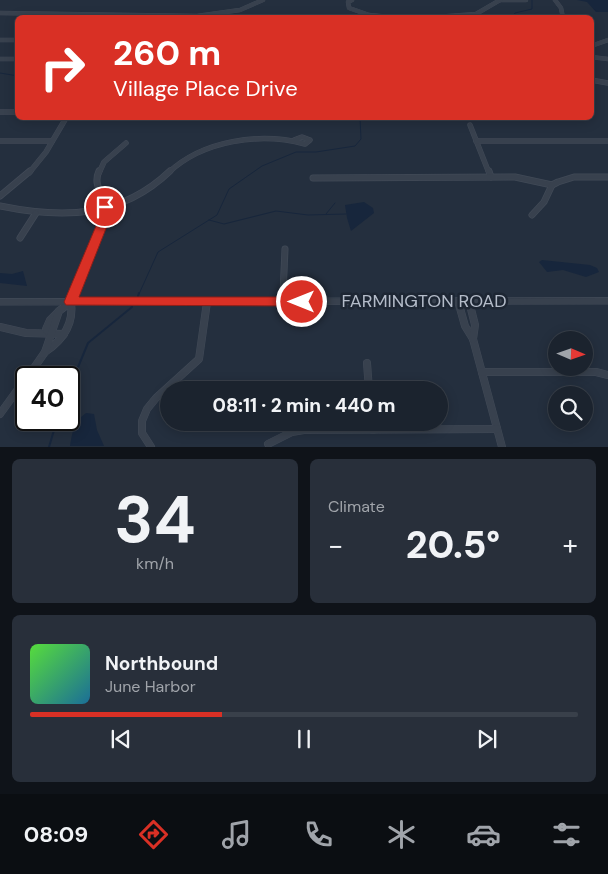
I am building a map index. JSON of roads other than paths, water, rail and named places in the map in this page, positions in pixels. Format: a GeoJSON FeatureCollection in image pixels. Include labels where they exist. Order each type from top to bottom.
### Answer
{"type":"FeatureCollection","features":[{"type":"Feature","properties":{"kind":"street"},"geometry":{"type":"LineString","coordinates":[[205,15],[240,10],[263,0]]}},
{"type":"Feature","properties":{"kind":"street"},"geometry":{"type":"LineString","coordinates":[[463,15],[476,14],[500,0],[526,0]]}},
{"type":"Feature","properties":{"kind":"street"},"geometry":{"type":"LineString","coordinates":[[554,0],[561,8],[562,15]]}},
{"type":"Feature","properties":{"kind":"street"},"geometry":{"type":"LineString","coordinates":[[350,1],[348,8],[358,13],[375,15]]}},
{"type":"Feature","properties":{"kind":"street"},"geometry":{"type":"LineString","coordinates":[[0,13],[132,15]]}},
{"type":"Feature","properties":{"kind":"street"},"geometry":{"type":"LineString","coordinates":[[0,40],[15,40]]}},
{"type":"Feature","properties":{"kind":"street"},"geometry":{"type":"LineString","coordinates":[[594,44],[608,40]]}},
{"type":"Feature","properties":{"kind":"street"},"geometry":{"type":"LineString","coordinates":[[594,57],[608,59]]}},
{"type":"Feature","properties":{"kind":"street"},"geometry":{"type":"LineString","coordinates":[[0,59],[15,59]]}},
{"type":"Feature","properties":{"kind":"street"},"geometry":{"type":"LineString","coordinates":[[594,81],[608,83]]}},
{"type":"Feature","properties":{"kind":"street"},"geometry":{"type":"LineString","coordinates":[[0,112],[15,112]]}},
{"type":"Feature","properties":{"kind":"street"},"geometry":{"type":"LineString","coordinates":[[0,196],[30,173],[40,162],[65,120]]}},
{"type":"Feature","properties":{"kind":"street"},"geometry":{"type":"LineString","coordinates":[[470,125],[491,177]]}},
{"type":"Feature","properties":{"kind":"street"},"geometry":{"type":"LineString","coordinates":[[0,206],[36,213],[105,207],[145,193],[180,161],[200,150],[242,141],[294,140]]}},
{"type":"Feature","properties":{"kind":"street"},"geometry":{"type":"LineString","coordinates":[[0,141],[52,141]]}},
{"type":"Feature","properties":{"kind":"street"},"geometry":{"type":"LineString","coordinates":[[476,141],[608,141]]}},
{"type":"Feature","properties":{"kind":"street"},"geometry":{"type":"LineString","coordinates":[[45,352],[59,311],[70,302],[101,226],[105,207],[96,184],[97,176],[104,162],[126,143]]}},
{"type":"Feature","properties":{"kind":"street"},"geometry":{"type":"LineString","coordinates":[[314,178],[491,177],[522,178],[552,185],[574,177],[608,176]]}},
{"type":"Feature","properties":{"kind":"street"},"geometry":{"type":"LineString","coordinates":[[532,215],[544,202],[552,185]]}},
{"type":"Feature","properties":{"kind":"street"},"geometry":{"type":"LineString","coordinates":[[20,238],[36,213]]}},
{"type":"Feature","properties":{"kind":"street"},"geometry":{"type":"LineString","coordinates":[[284,302],[285,249]]}},
{"type":"Feature","properties":{"kind":"street"},"geometry":{"type":"LineString","coordinates":[[458,301],[465,326],[473,338],[502,446]]}},
{"type":"Feature","properties":{"kind":"street"},"geometry":{"type":"LineString","coordinates":[[469,301],[475,325],[473,338]]}},
{"type":"Feature","properties":{"kind":"street","name":"FARMINGTON ROAD"},"geometry":{"type":"LineString","coordinates":[[0,302],[608,301]]}},
{"type":"Feature","properties":{"kind":"street"},"geometry":{"type":"LineString","coordinates":[[35,366],[45,352],[62,340],[73,312],[70,302]]}},
{"type":"Feature","properties":{"kind":"street"},"geometry":{"type":"LineString","coordinates":[[151,446],[144,434],[142,424],[144,413],[154,399],[183,376],[199,359],[207,302]]}},
{"type":"Feature","properties":{"kind":"street"},"geometry":{"type":"LineString","coordinates":[[0,327],[26,333],[64,334]]}},
{"type":"Feature","properties":{"kind":"street"},"geometry":{"type":"LineString","coordinates":[[367,363],[368,381]]}},
{"type":"Feature","properties":{"kind":"street"},"geometry":{"type":"LineString","coordinates":[[482,372],[596,372],[608,375]]}},
{"type":"Feature","properties":{"kind":"street"},"geometry":{"type":"LineString","coordinates":[[0,414],[15,393]]}},
{"type":"Feature","properties":{"kind":"street"},"geometry":{"type":"LineString","coordinates":[[448,428],[497,429]]}},
{"type":"Feature","properties":{"kind":"street"},"geometry":{"type":"LineString","coordinates":[[268,444],[298,431]]}},
{"type":"Feature","properties":{"kind":"water"},"geometry":{"type":"Polygon","coordinates":[[[577,0],[608,0],[608,12],[596,12],[587,2],[577,0]]]}},
{"type":"Feature","properties":{"kind":"water"},"geometry":{"type":"Polygon","coordinates":[[[364,202],[373,208],[374,213],[351,231],[345,205],[364,202]]]}},
{"type":"Feature","properties":{"kind":"water"},"geometry":{"type":"Polygon","coordinates":[[[542,260],[590,265],[597,268],[599,272],[586,277],[563,270],[547,272],[539,262],[542,260]]]}},
{"type":"Feature","properties":{"kind":"water"},"geometry":{"type":"Polygon","coordinates":[[[23,271],[27,286],[0,283],[0,273],[12,274],[23,271]]]}},
{"type":"Feature","properties":{"kind":"water"},"geometry":{"type":"Polygon","coordinates":[[[86,413],[94,414],[97,430],[104,446],[70,446],[73,431],[80,431],[80,419],[86,413]]]}},
{"type":"Feature","properties":{"kind":"waterway"},"geometry":{"type":"LineString","coordinates":[[513,15],[532,9],[532,0]]}},
{"type":"Feature","properties":{"kind":"waterway"},"geometry":{"type":"LineString","coordinates":[[0,73],[15,76]]}},
{"type":"Feature","properties":{"kind":"waterway"},"geometry":{"type":"LineString","coordinates":[[209,220],[217,215],[229,189],[262,166],[296,152],[316,152],[355,146],[361,139],[360,120]]}},
{"type":"Feature","properties":{"kind":"waterway"},"geometry":{"type":"LineString","coordinates":[[326,214],[335,203]]}},
{"type":"Feature","properties":{"kind":"waterway"},"geometry":{"type":"LineString","coordinates":[[209,220],[224,224],[276,211],[308,215],[346,214]]}},
{"type":"Feature","properties":{"kind":"waterway"},"geometry":{"type":"LineString","coordinates":[[139,294],[158,252],[209,220]]}},
{"type":"Feature","properties":{"kind":"waterway"},"geometry":{"type":"LineString","coordinates":[[78,366],[88,343],[132,307]]}},
{"type":"Feature","properties":{"kind":"waterway"},"geometry":{"type":"LineString","coordinates":[[49,447],[54,431]]}}]}
